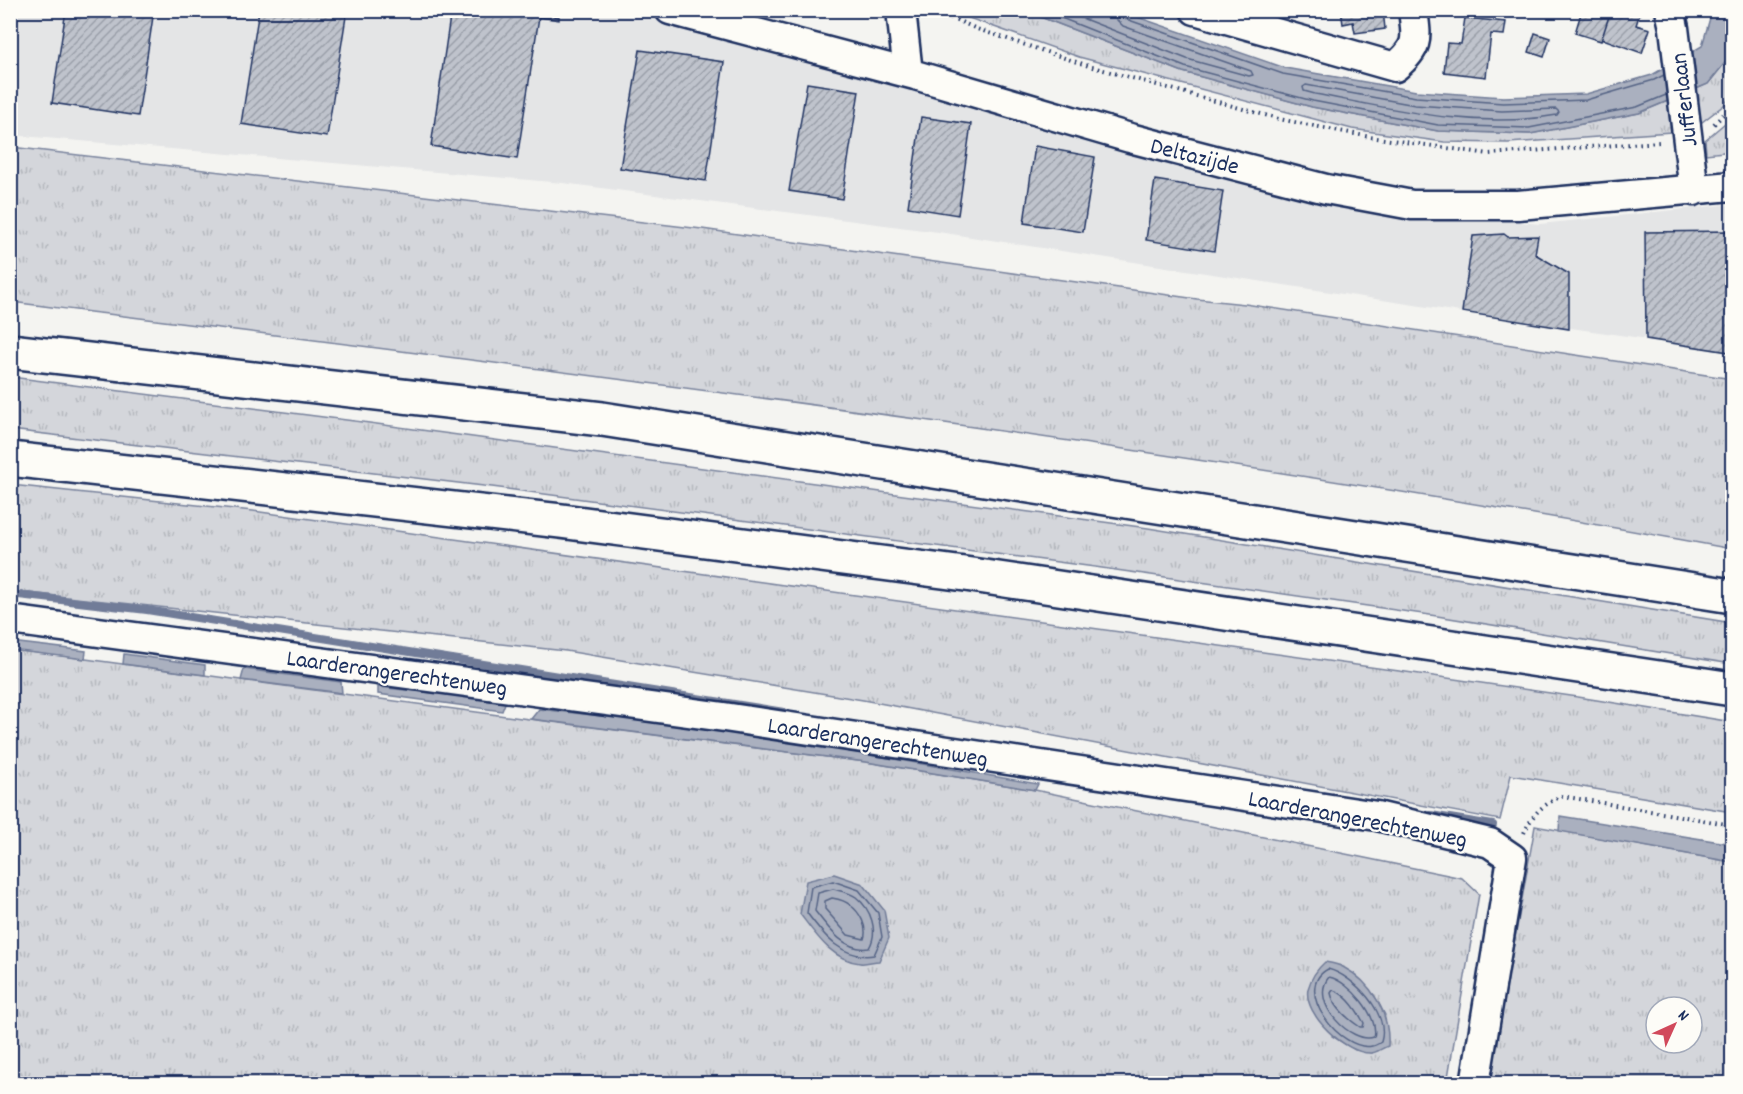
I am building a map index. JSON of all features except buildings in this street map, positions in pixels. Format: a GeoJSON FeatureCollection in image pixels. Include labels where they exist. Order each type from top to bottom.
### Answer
{"type":"FeatureCollection","features":[{"type":"Feature","properties":{"kind":"highway"},"geometry":{"type":"LineString","coordinates":[[10,351],[603,419],[1732,596]]}},
{"type":"Feature","properties":{"kind":"highway"},"geometry":{"type":"LineString","coordinates":[[10,459],[561,520],[953,572],[1732,690]]}},
{"type":"Feature","properties":{"kind":"street","name":"Deltazijde"},"geometry":{"type":"LineString","coordinates":[[670,10],[908,73],[1130,138],[1326,189],[1412,205],[1518,205],[1732,186]]}},
{"type":"Feature","properties":{"kind":"street"},"geometry":{"type":"LineString","coordinates":[[901,10],[908,73]]}},
{"type":"Feature","properties":{"kind":"street"},"geometry":{"type":"LineString","coordinates":[[1194,10],[1395,67],[1410,55],[1416,36],[1413,10]]}},
{"type":"Feature","properties":{"kind":"street","name":"Jufferlaan"},"geometry":{"type":"LineString","coordinates":[[1672,19],[1694,191]]}},
{"type":"Feature","properties":{"kind":"street","name":"Laarderangerechtenweg"},"geometry":{"type":"LineString","coordinates":[[10,620],[724,717],[1377,816],[1490,843],[1512,858]]}},
{"type":"Feature","properties":{"kind":"street"},"geometry":{"type":"LineString","coordinates":[[1475,1083],[1512,858]]}},
{"type":"Feature","properties":{"kind":"path"},"geometry":{"type":"LineString","coordinates":[[934,10],[977,29],[1089,66],[1279,120],[1370,137],[1489,154],[1686,127]]}},
{"type":"Feature","properties":{"kind":"path"},"geometry":{"type":"LineString","coordinates":[[1512,858],[1532,817],[1544,804],[1563,796],[1732,825]]}},
{"type":"Feature","properties":{"kind":"shaded area"},"geometry":{"type":"Polygon","coordinates":[[[10,11],[628,11],[1317,203],[1540,224],[1732,204],[1732,351],[938,232],[563,183],[11,135],[10,11]]]}},
{"type":"Feature","properties":{"kind":"green space"},"geometry":{"type":"Polygon","coordinates":[[[949,11],[1025,11],[1183,72],[1312,107],[1438,131],[1530,134],[1639,113],[1668,101],[1671,132],[1508,143],[1444,142],[1352,129],[1079,57],[949,11]]]}},
{"type":"Feature","properties":{"kind":"green space"},"geometry":{"type":"Polygon","coordinates":[[[1732,54],[1732,95],[1724,105],[1698,125],[1694,90],[1708,84],[1732,54]]]}},
{"type":"Feature","properties":{"kind":"green space"},"geometry":{"type":"Polygon","coordinates":[[[1732,117],[1732,151],[1706,154],[1705,140],[1732,117]]]}},
{"type":"Feature","properties":{"kind":"green space"},"geometry":{"type":"Polygon","coordinates":[[[11,147],[702,229],[1245,304],[1732,379],[1732,549],[1518,511],[1089,444],[658,384],[11,302],[11,147]]]}},
{"type":"Feature","properties":{"kind":"green space"},"geometry":{"type":"Polygon","coordinates":[[[11,377],[1148,528],[1732,623],[1732,664],[1437,616],[1095,567],[492,487],[11,430],[11,377]]]}},
{"type":"Feature","properties":{"kind":"green space"},"geometry":{"type":"Polygon","coordinates":[[[11,485],[253,511],[1399,671],[1732,722],[1732,812],[1511,775],[1500,820],[863,700],[566,651],[11,591],[11,485]]]}},
{"type":"Feature","properties":{"kind":"green space"},"geometry":{"type":"Polygon","coordinates":[[[10,650],[866,762],[1035,790],[1462,878],[1479,894],[1447,1083],[11,1083],[10,650]],[[1361,981],[1332,1036],[1355,1050],[1372,1053],[1385,1015],[1374,995],[1361,981]]]}},
{"type":"Feature","properties":{"kind":"green space"},"geometry":{"type":"Polygon","coordinates":[[[1535,826],[1732,862],[1732,1083],[1489,1084],[1535,826]]]}},
{"type":"Feature","properties":{"kind":"water"},"geometry":{"type":"Polygon","coordinates":[[[1025,11],[1120,11],[1285,68],[1416,91],[1503,97],[1586,94],[1652,75],[1702,46],[1712,11],[1732,11],[1732,54],[1708,84],[1639,113],[1530,134],[1438,131],[1312,107],[1183,72],[1025,11]]]}},
{"type":"Feature","properties":{"kind":"water"},"geometry":{"type":"Polygon","coordinates":[[[11,642],[86,651],[85,659],[11,650],[11,642]]]}},
{"type":"Feature","properties":{"kind":"water"},"geometry":{"type":"Polygon","coordinates":[[[124,654],[205,665],[205,675],[123,664],[124,654]]]}},
{"type":"Feature","properties":{"kind":"water"},"geometry":{"type":"Polygon","coordinates":[[[244,669],[341,682],[342,693],[241,680],[244,669]]]}},
{"type":"Feature","properties":{"kind":"water"},"geometry":{"type":"Polygon","coordinates":[[[378,687],[506,701],[502,711],[378,694],[378,687]]]}},
{"type":"Feature","properties":{"kind":"water"},"geometry":{"type":"Polygon","coordinates":[[[539,709],[726,730],[1038,784],[1035,790],[866,762],[531,719],[539,709]]]}},
{"type":"Feature","properties":{"kind":"water"},"geometry":{"type":"Polygon","coordinates":[[[1560,816],[1732,844],[1732,862],[1559,831],[1560,816]]]}},
{"type":"Feature","properties":{"kind":"water"},"geometry":{"type":"Polygon","coordinates":[[[834,874],[863,884],[884,910],[889,938],[879,961],[860,963],[841,957],[826,945],[800,914],[806,881],[834,874]]]}},
{"type":"Feature","properties":{"kind":"water"},"geometry":{"type":"Polygon","coordinates":[[[1325,962],[1339,965],[1353,973],[1371,990],[1386,1022],[1388,1046],[1373,1053],[1361,1052],[1339,1040],[1319,1021],[1308,999],[1308,989],[1315,974],[1325,962]]]}},
{"type":"Feature","properties":{"kind":"waterway"},"geometry":{"type":"LineString","coordinates":[[10,594],[147,610],[784,712]]}},
{"type":"Feature","properties":{"kind":"waterway"},"geometry":{"type":"LineString","coordinates":[[1431,815],[1493,825]]}}]}
